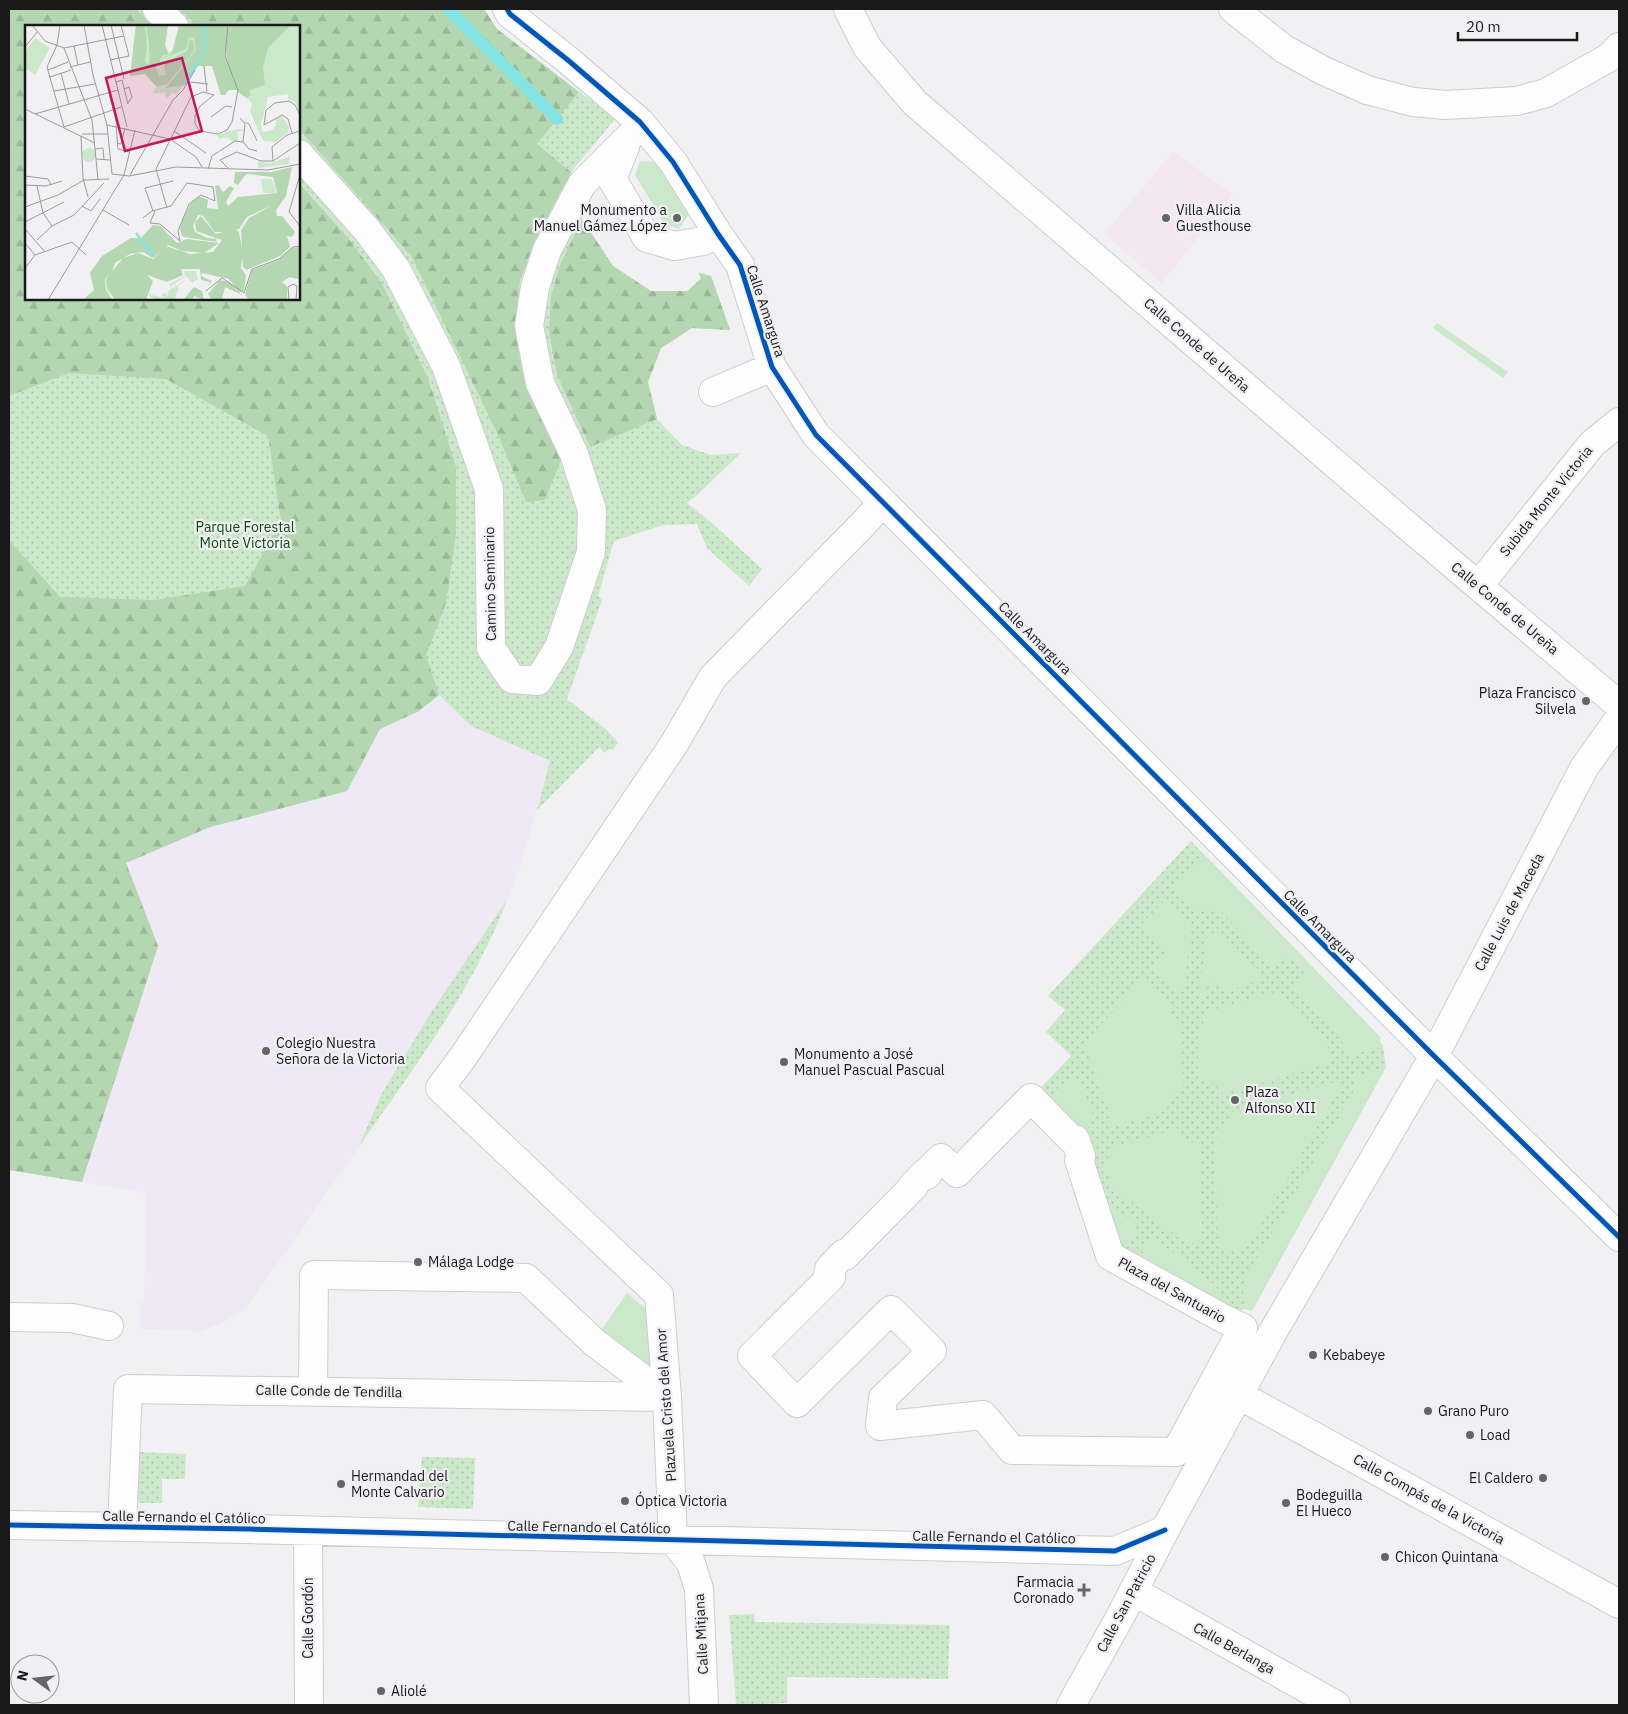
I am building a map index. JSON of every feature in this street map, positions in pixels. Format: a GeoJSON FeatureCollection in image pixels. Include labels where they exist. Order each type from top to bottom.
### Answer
{"type":"FeatureCollection","features":[{"type":"Feature","properties":{"kind":"street"},"geometry":{"type":"LineString","coordinates":[[157,9],[173,25]]}},
{"type":"Feature","properties":{"kind":"street","name":"Calle Amargura"},"geometry":{"type":"LineString","coordinates":[[507,9],[510,14],[569,60],[635,130],[673,162],[718,234],[740,265],[772,367],[816,435],[1434,1056],[1619,1237]]}},
{"type":"Feature","properties":{"kind":"street","name":"Calle Conde de Ureña"},"geometry":{"type":"LineString","coordinates":[[848,9],[867,47],[915,103],[1619,705]]}},
{"type":"Feature","properties":{"kind":"street"},"geometry":{"type":"LineString","coordinates":[[1233,9],[1284,49],[1324,71],[1367,90],[1413,102],[1445,105],[1517,101],[1546,92],[1608,58],[1619,47]]}},
{"type":"Feature","properties":{"kind":"street"},"geometry":{"type":"LineString","coordinates":[[635,130],[612,179],[647,238],[675,246],[703,241],[718,234]]}},
{"type":"Feature","properties":{"kind":"street","name":"Camino Seminario"},"geometry":{"type":"LineString","coordinates":[[300,155],[367,230],[396,270],[446,366],[489,489],[491,648],[512,680],[538,682],[559,647],[591,552],[592,510],[574,454],[540,383],[529,326],[535,287],[548,250],[582,184],[635,130]]}},
{"type":"Feature","properties":{"kind":"street"},"geometry":{"type":"LineString","coordinates":[[713,392],[772,367]]}},
{"type":"Feature","properties":{"kind":"street","name":"Subida Monte Victoria"},"geometry":{"type":"LineString","coordinates":[[1479,585],[1592,444],[1619,422]]}},
{"type":"Feature","properties":{"kind":"street","name":"Plazuela Cristo del Amor"},"geometry":{"type":"LineString","coordinates":[[673,1540],[667,1397],[659,1294],[640,1279],[440,1088],[463,1057],[674,744],[713,677],[866,522],[883,502]]}},
{"type":"Feature","properties":{"kind":"street","name":"Calle Luis de Maceda"},"geometry":{"type":"LineString","coordinates":[[1434,1056],[1584,768],[1619,719]]}},
{"type":"Feature","properties":{"kind":"street"},"geometry":{"type":"LineString","coordinates":[[1239,1395],[1274,1330],[1434,1056]]}},
{"type":"Feature","properties":{"kind":"street","name":"Plaza del Santuario"},"geometry":{"type":"LineString","coordinates":[[1031,1098],[1071,1139],[1075,1139],[1081,1156],[1079,1160],[1110,1256],[1243,1328],[1176,1452],[1012,1450],[983,1415],[880,1426],[883,1398],[932,1351],[891,1310],[797,1403],[752,1356],[831,1277],[828,1274],[831,1271],[829,1269],[843,1254],[845,1256],[925,1173],[927,1175],[928,1171],[941,1158],[957,1173],[1031,1098]]}},
{"type":"Feature","properties":{"kind":"street"},"geometry":{"type":"LineString","coordinates":[[314,1391],[314,1275],[526,1278],[595,1343],[667,1397]]}},
{"type":"Feature","properties":{"kind":"street"},"geometry":{"type":"LineString","coordinates":[[9,1317],[72,1318],[109,1326]]}},
{"type":"Feature","properties":{"kind":"street","name":"Calle Conde de Tendilla"},"geometry":{"type":"LineString","coordinates":[[122,1527],[128,1389],[667,1397]]}},
{"type":"Feature","properties":{"kind":"street","name":"Calle San Patricio"},"geometry":{"type":"LineString","coordinates":[[1071,1705],[1239,1395]]}},
{"type":"Feature","properties":{"kind":"street","name":"Calle Compás de la Victoria"},"geometry":{"type":"LineString","coordinates":[[1239,1395],[1619,1604]]}},
{"type":"Feature","properties":{"kind":"street","name":"Calle Fernando el Católico"},"geometry":{"type":"LineString","coordinates":[[9,1525],[1114,1551],[1165,1530]]}},
{"type":"Feature","properties":{"kind":"street","name":"Calle Gordón"},"geometry":{"type":"LineString","coordinates":[[308,1531],[309,1705]]}},
{"type":"Feature","properties":{"kind":"street","name":"Calle Mitjana"},"geometry":{"type":"LineString","coordinates":[[673,1540],[691,1563],[699,1589],[704,1705]]}},
{"type":"Feature","properties":{"kind":"street","name":"Calle Berlanga"},"geometry":{"type":"LineString","coordinates":[[1133,1591],[1336,1705]]}},
{"type":"Feature","properties":{"kind":"shaded area","name":"Villa Alicia Guesthouse"},"geometry":{"type":"Polygon","coordinates":[[[1173,152],[1233,194],[1162,283],[1104,234],[1173,152]]]}},
{"type":"Feature","properties":{"kind":"shaded area","name":"Colegio Nuestra Señora de la Victoria"},"geometry":{"type":"Polygon","coordinates":[[[439,695],[471,726],[550,761],[519,870],[508,898],[432,1011],[383,1091],[358,1148],[244,1310],[219,1324],[196,1333],[195,1330],[140,1329],[140,1303],[144,1302],[146,1193],[82,1182],[158,946],[126,863],[210,827],[347,791],[380,729],[419,711],[439,695]]]}},
{"type":"Feature","properties":{"kind":"green space","name":"Parque Forestal Monte Victoria"},"geometry":{"type":"Polygon","coordinates":[[[9,9],[484,9],[497,29],[615,119],[571,172],[592,197],[582,219],[613,266],[651,291],[687,291],[701,279],[699,273],[711,276],[730,330],[692,328],[661,348],[648,382],[657,419],[682,445],[711,455],[741,453],[687,503],[712,523],[762,569],[749,586],[707,548],[697,524],[663,525],[614,541],[598,596],[602,600],[567,699],[607,730],[618,743],[612,750],[609,749],[605,753],[599,747],[537,810],[550,761],[471,726],[439,695],[419,711],[380,729],[347,791],[210,827],[126,863],[158,946],[82,1182],[9,1170],[9,9]]]}},
{"type":"Feature","properties":{"kind":"green space"},"geometry":{"type":"Polygon","coordinates":[[[9,9],[136,9],[152,25],[25,25],[25,300],[300,300],[300,184],[348,238],[381,282],[428,378],[456,467],[456,534],[446,603],[426,655],[439,695],[419,711],[380,729],[347,791],[210,827],[126,863],[158,946],[82,1182],[9,1170],[9,540],[60,597],[154,600],[245,586],[281,521],[268,436],[166,379],[69,373],[9,396],[9,9]]]}},
{"type":"Feature","properties":{"kind":"green space"},"geometry":{"type":"Polygon","coordinates":[[[180,9],[484,9],[497,29],[579,92],[537,144],[571,172],[534,242],[520,281],[515,322],[528,390],[561,460],[545,500],[526,502],[499,437],[412,257],[300,130],[300,25],[196,25],[180,9]]]}},
{"type":"Feature","properties":{"kind":"green space"},"geometry":{"type":"Polygon","coordinates":[[[640,161],[656,162],[691,211],[679,229],[665,225],[635,175],[640,161]]]}},
{"type":"Feature","properties":{"kind":"green space"},"geometry":{"type":"Polygon","coordinates":[[[582,219],[613,266],[651,291],[687,291],[701,279],[699,273],[711,276],[730,330],[692,328],[661,348],[648,382],[657,419],[590,447],[557,375],[549,332],[551,297],[560,265],[582,219]]]}},
{"type":"Feature","properties":{"kind":"green space"},"geometry":{"type":"Polygon","coordinates":[[[1437,323],[1508,372],[1503,378],[1433,328],[1437,323]]]}},
{"type":"Feature","properties":{"kind":"green space","name":"Plaza Alfonso XII"},"geometry":{"type":"Polygon","coordinates":[[[1191,841],[1381,1038],[1379,1041],[1383,1046],[1386,1067],[1252,1311],[1245,1309],[1227,1314],[1110,1256],[1079,1160],[1031,1098],[1071,1056],[1046,1032],[1065,1010],[1048,996],[1164,870],[1166,871],[1165,869],[1191,841]]]}},
{"type":"Feature","properties":{"kind":"green space"},"geometry":{"type":"Polygon","coordinates":[[[1207,857],[1381,1038],[1379,1041],[1383,1046],[1348,1056],[1337,1029],[1295,987],[1295,979],[1299,981],[1304,974],[1303,966],[1297,959],[1285,958],[1280,961],[1282,964],[1278,966],[1272,965],[1223,913],[1214,910],[1199,911],[1173,890],[1207,857]]]}},
{"type":"Feature","properties":{"kind":"green space"},"geometry":{"type":"Polygon","coordinates":[[[508,898],[478,965],[460,997],[358,1148],[383,1091],[432,1011],[508,898]]]}},
{"type":"Feature","properties":{"kind":"green space"},"geometry":{"type":"Polygon","coordinates":[[[1164,901],[1191,927],[1184,990],[1178,991],[1155,967],[1166,953],[1139,927],[1164,901]]]}},
{"type":"Feature","properties":{"kind":"green space"},"geometry":{"type":"Polygon","coordinates":[[[1216,931],[1223,934],[1261,973],[1263,977],[1261,980],[1228,991],[1219,982],[1208,984],[1206,996],[1200,994],[1205,944],[1207,937],[1216,931]]]}},
{"type":"Feature","properties":{"kind":"green space"},"geometry":{"type":"Polygon","coordinates":[[[1145,977],[1171,1002],[1171,1016],[1181,1028],[1183,1085],[1172,1094],[1166,1111],[1108,1129],[1109,1111],[1084,1043],[1145,977]]]}},
{"type":"Feature","properties":{"kind":"green space"},"geometry":{"type":"Polygon","coordinates":[[[1275,992],[1282,994],[1323,1035],[1333,1061],[1224,1094],[1214,1084],[1198,1080],[1198,1028],[1206,1020],[1208,1012],[1275,992]]]}},
{"type":"Feature","properties":{"kind":"green space"},"geometry":{"type":"Polygon","coordinates":[[[1386,1067],[1252,1311],[1245,1309],[1243,1295],[1245,1280],[1353,1093],[1354,1077],[1386,1067]]]}},
{"type":"Feature","properties":{"kind":"green space"},"geometry":{"type":"Polygon","coordinates":[[[1073,1079],[1079,1080],[1094,1116],[1091,1124],[1081,1136],[1040,1107],[1058,1093],[1068,1081],[1073,1079]]]}},
{"type":"Feature","properties":{"kind":"green space"},"geometry":{"type":"Polygon","coordinates":[[[1339,1081],[1340,1087],[1248,1246],[1237,1251],[1232,1251],[1225,1247],[1219,1238],[1218,1231],[1215,1139],[1225,1128],[1229,1113],[1339,1081]]]}},
{"type":"Feature","properties":{"kind":"green space"},"geometry":{"type":"Polygon","coordinates":[[[1172,1130],[1183,1140],[1200,1144],[1202,1236],[1194,1243],[1186,1243],[1111,1186],[1105,1163],[1113,1148],[1172,1130]]]}},
{"type":"Feature","properties":{"kind":"green space"},"geometry":{"type":"Polygon","coordinates":[[[1103,1199],[1134,1222],[1136,1226],[1136,1231],[1119,1262],[1103,1199]]]}},
{"type":"Feature","properties":{"kind":"green space"},"geometry":{"type":"Polygon","coordinates":[[[1152,1240],[1158,1241],[1214,1284],[1215,1293],[1219,1295],[1227,1314],[1132,1268],[1152,1240]]]}},
{"type":"Feature","properties":{"kind":"green space"},"geometry":{"type":"Polygon","coordinates":[[[627,1293],[652,1314],[652,1370],[600,1332],[627,1293]]]}},
{"type":"Feature","properties":{"kind":"green space"},"geometry":{"type":"Polygon","coordinates":[[[138,1452],[186,1454],[185,1479],[162,1479],[162,1503],[137,1503],[138,1452]]]}},
{"type":"Feature","properties":{"kind":"green space"},"geometry":{"type":"Polygon","coordinates":[[[422,1457],[475,1458],[473,1509],[418,1507],[422,1457]]]}},
{"type":"Feature","properties":{"kind":"green space"},"geometry":{"type":"Polygon","coordinates":[[[754,1614],[755,1622],[950,1625],[948,1679],[787,1677],[787,1703],[736,1705],[729,1615],[754,1614]]]}},
{"type":"Feature","properties":{"kind":"waterway"},"geometry":{"type":"LineString","coordinates":[[448,9],[557,119]]}},
{"type":"Feature","properties":{"kind":"cycle path"},"geometry":{"type":"LineString","coordinates":[[507,9],[510,14],[569,61],[640,122],[673,162],[718,234],[740,265],[772,367],[816,435],[1434,1056],[1619,1237]]}},
{"type":"Feature","properties":{"kind":"cycle path"},"geometry":{"type":"LineString","coordinates":[[9,1525],[249,1529],[1115,1551],[1165,1530]]}},
{"type":"Feature","properties":{"kind":"place","name":"Monumento a Manuel Gámez López"},"geometry":{"type":"Point","coordinates":[677,218]}},
{"type":"Feature","properties":{"kind":"place","name":"Villa Alicia Guesthouse"},"geometry":{"type":"Point","coordinates":[1166,218]}},
{"type":"Feature","properties":{"kind":"place","name":"Plaza Francisco Silvela"},"geometry":{"type":"Point","coordinates":[1586,701]}},
{"type":"Feature","properties":{"kind":"place","name":"Colegio Nuestra Señora de la Victoria"},"geometry":{"type":"Point","coordinates":[266,1051]}},
{"type":"Feature","properties":{"kind":"place","name":"Monumento a José Manuel Pascual Pascual"},"geometry":{"type":"Point","coordinates":[784,1062]}},
{"type":"Feature","properties":{"kind":"place","name":"Plaza Alfonso XII"},"geometry":{"type":"Point","coordinates":[1235,1100]}},
{"type":"Feature","properties":{"kind":"place","name":"Málaga Lodge"},"geometry":{"type":"Point","coordinates":[418,1262]}},
{"type":"Feature","properties":{"kind":"place","name":"Kebabeye"},"geometry":{"type":"Point","coordinates":[1313,1355]}},
{"type":"Feature","properties":{"kind":"place","name":"Grano Puro"},"geometry":{"type":"Point","coordinates":[1428,1411]}},
{"type":"Feature","properties":{"kind":"place","name":"Load"},"geometry":{"type":"Point","coordinates":[1470,1435]}},
{"type":"Feature","properties":{"kind":"place","name":"El Caldero"},"geometry":{"type":"Point","coordinates":[1543,1478]}},
{"type":"Feature","properties":{"kind":"place","name":"Hermandad del Monte Calvario"},"geometry":{"type":"Point","coordinates":[341,1484]}},
{"type":"Feature","properties":{"kind":"place","name":"Óptica Victoria"},"geometry":{"type":"Point","coordinates":[625,1501]}},
{"type":"Feature","properties":{"kind":"place","name":"Bodeguilla El Hueco"},"geometry":{"type":"Point","coordinates":[1286,1503]}},
{"type":"Feature","properties":{"kind":"place","name":"Chicon Quintana"},"geometry":{"type":"Point","coordinates":[1385,1557]}},
{"type":"Feature","properties":{"kind":"place","name":"Farmacia Coronado"},"geometry":{"type":"Point","coordinates":[1084,1590]}},
{"type":"Feature","properties":{"kind":"place","name":"Aliolé"},"geometry":{"type":"Point","coordinates":[381,1691]}}]}
